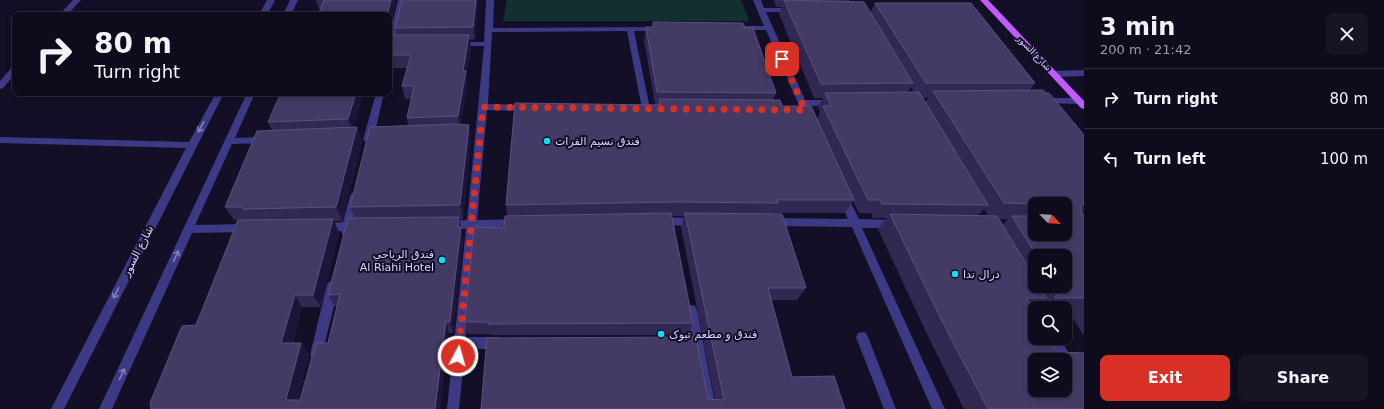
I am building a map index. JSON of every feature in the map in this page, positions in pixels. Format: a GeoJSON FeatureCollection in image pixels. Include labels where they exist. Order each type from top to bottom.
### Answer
{"type":"FeatureCollection","features":[{"type":"Feature","properties":{"kind":"main road","name":"شارع السور"},"geometry":{"type":"LineString","coordinates":[[984,0],[1082,104]]}},
{"type":"Feature","properties":{"kind":"street"},"geometry":{"type":"LineString","coordinates":[[66,12],[77,0]]}},
{"type":"Feature","properties":{"kind":"street"},"geometry":{"type":"LineString","coordinates":[[264,12],[271,0]]}},
{"type":"Feature","properties":{"kind":"street"},"geometry":{"type":"LineString","coordinates":[[288,12],[294,0]]}},
{"type":"Feature","properties":{"kind":"street"},"geometry":{"type":"LineString","coordinates":[[393,44],[402,0]]}},
{"type":"Feature","properties":{"kind":"street"},"geometry":{"type":"LineString","coordinates":[[453,409],[471,224],[476,133],[483,107],[490,0]]}},
{"type":"Feature","properties":{"kind":"street"},"geometry":{"type":"LineString","coordinates":[[757,0],[801,108],[811,124]]}},
{"type":"Feature","properties":{"kind":"street"},"geometry":{"type":"LineString","coordinates":[[761,10],[799,11]]}},
{"type":"Feature","properties":{"kind":"street"},"geometry":{"type":"LineString","coordinates":[[730,28],[769,28]]}},
{"type":"Feature","properties":{"kind":"street"},"geometry":{"type":"LineString","coordinates":[[630,29],[646,109]]}},
{"type":"Feature","properties":{"kind":"street"},"geometry":{"type":"LineString","coordinates":[[489,30],[669,29]]}},
{"type":"Feature","properties":{"kind":"street"},"geometry":{"type":"LineString","coordinates":[[451,44],[488,44]]}},
{"type":"Feature","properties":{"kind":"street"},"geometry":{"type":"LineString","coordinates":[[0,86],[12,72]]}},
{"type":"Feature","properties":{"kind":"street"},"geometry":{"type":"LineString","coordinates":[[1055,74],[1084,73]]}},
{"type":"Feature","properties":{"kind":"street","name":"شارع السور"},"geometry":{"type":"LineString","coordinates":[[57,409],[218,96]]}},
{"type":"Feature","properties":{"kind":"street"},"geometry":{"type":"LineString","coordinates":[[105,409],[250,96]]}},
{"type":"Feature","properties":{"kind":"street"},"geometry":{"type":"LineString","coordinates":[[365,152],[379,96]]}},
{"type":"Feature","properties":{"kind":"street"},"geometry":{"type":"LineString","coordinates":[[1032,101],[1082,104]]}},
{"type":"Feature","properties":{"kind":"street"},"geometry":{"type":"LineString","coordinates":[[801,108],[842,103]]}},
{"type":"Feature","properties":{"kind":"street"},"geometry":{"type":"LineString","coordinates":[[483,107],[535,108]]}},
{"type":"Feature","properties":{"kind":"street"},"geometry":{"type":"LineString","coordinates":[[0,140],[192,145]]}},
{"type":"Feature","properties":{"kind":"street"},"geometry":{"type":"LineString","coordinates":[[229,141],[276,140]]}},
{"type":"Feature","properties":{"kind":"street"},"geometry":{"type":"LineString","coordinates":[[840,188],[939,409]]}},
{"type":"Feature","properties":{"kind":"street"},"geometry":{"type":"LineString","coordinates":[[344,242],[356,189]]}},
{"type":"Feature","properties":{"kind":"street"},"geometry":{"type":"LineString","coordinates":[[673,221],[676,236]]}},
{"type":"Feature","properties":{"kind":"street"},"geometry":{"type":"LineString","coordinates":[[652,222],[705,222]]}},
{"type":"Feature","properties":{"kind":"street"},"geometry":{"type":"LineString","coordinates":[[760,222],[909,224]]}},
{"type":"Feature","properties":{"kind":"street"},"geometry":{"type":"LineString","coordinates":[[432,225],[526,223]]}},
{"type":"Feature","properties":{"kind":"street"},"geometry":{"type":"LineString","coordinates":[[308,227],[370,226]]}},
{"type":"Feature","properties":{"kind":"street"},"geometry":{"type":"LineString","coordinates":[[188,229],[260,228]]}},
{"type":"Feature","properties":{"kind":"street"},"geometry":{"type":"LineString","coordinates":[[314,363],[336,272]]}},
{"type":"Feature","properties":{"kind":"street"},"geometry":{"type":"LineString","coordinates":[[688,296],[693,341],[710,409]]}},
{"type":"Feature","properties":{"kind":"street"},"geometry":{"type":"LineString","coordinates":[[862,337],[890,409]]}},
{"type":"Feature","properties":{"kind":"street"},"geometry":{"type":"LineString","coordinates":[[459,343],[515,343]]}},
{"type":"Feature","properties":{"kind":"street"},"geometry":{"type":"LineString","coordinates":[[1057,345],[1076,377]]}},
{"type":"Feature","properties":{"kind":"green space"},"geometry":{"type":"Polygon","coordinates":[[[507,0],[741,0],[749,21],[503,21],[507,0]]]}},
{"type":"Feature","properties":{"kind":"building"},"geometry":{"type":"Polygon","coordinates":[[[324,0],[391,0],[388,12],[319,12],[324,0]]]}},
{"type":"Feature","properties":{"kind":"building"},"geometry":{"type":"Polygon","coordinates":[[[402,0],[476,0],[473,27],[395,28],[402,0]]]}},
{"type":"Feature","properties":{"kind":"building"},"geometry":{"type":"Polygon","coordinates":[[[784,0],[864,2],[913,83],[821,84],[784,0]]]}},
{"type":"Feature","properties":{"kind":"building"},"geometry":{"type":"Polygon","coordinates":[[[875,3],[971,3],[1035,83],[926,83],[875,3]]]}},
{"type":"Feature","properties":{"kind":"building"},"geometry":{"type":"Polygon","coordinates":[[[653,22],[743,23],[745,28],[753,28],[776,93],[657,92],[646,27],[654,27],[653,22]]]}},
{"type":"Feature","properties":{"kind":"building"},"geometry":{"type":"Polygon","coordinates":[[[393,35],[469,35],[463,71],[466,71],[458,116],[407,118],[414,86],[402,86],[411,55],[392,55],[393,35]]]}},
{"type":"Feature","properties":{"kind":"building"},"geometry":{"type":"Polygon","coordinates":[[[1043,90],[1046,93],[1049,93],[1084,135],[1084,205],[1081,205],[1081,215],[1084,215],[1084,298],[1055,298],[1055,296],[1060,295],[1060,293],[1072,293],[1072,249],[1033,249],[1012,216],[1028,216],[1028,241],[1072,241],[1072,197],[1028,197],[1028,204],[1004,203],[933,91],[1043,90]]]}},
{"type":"Feature","properties":{"kind":"building"},"geometry":{"type":"Polygon","coordinates":[[[919,92],[988,205],[882,204],[880,200],[868,200],[823,106],[831,106],[825,93],[919,92]]]}},
{"type":"Feature","properties":{"kind":"building"},"geometry":{"type":"Polygon","coordinates":[[[280,96],[355,96],[348,119],[268,122],[280,96]]]}},
{"type":"Feature","properties":{"kind":"building"},"geometry":{"type":"Polygon","coordinates":[[[659,99],[780,100],[782,106],[811,106],[854,200],[777,200],[778,203],[677,202],[506,205],[515,103],[660,105],[659,99]]]}},
{"type":"Feature","properties":{"kind":"building"},"geometry":{"type":"Polygon","coordinates":[[[456,124],[469,125],[460,205],[350,207],[370,127],[456,124]]]}},
{"type":"Feature","properties":{"kind":"building"},"geometry":{"type":"Polygon","coordinates":[[[357,127],[336,207],[243,209],[243,207],[225,207],[257,131],[357,127]]]}},
{"type":"Feature","properties":{"kind":"building"},"geometry":{"type":"Polygon","coordinates":[[[671,213],[693,323],[488,324],[488,322],[465,322],[474,227],[504,228],[505,216],[671,213]]]}},
{"type":"Feature","properties":{"kind":"building"},"geometry":{"type":"Polygon","coordinates":[[[685,213],[782,214],[806,288],[768,288],[792,377],[834,376],[845,409],[481,409],[487,338],[696,337],[708,399],[724,400],[685,213]]]}},
{"type":"Feature","properties":{"kind":"building"},"geometry":{"type":"Polygon","coordinates":[[[890,214],[997,216],[1028,267],[1028,293],[1044,293],[1047,298],[1026,298],[1028,301],[1028,345],[1054,345],[1058,352],[1084,353],[1084,409],[988,409],[942,321],[890,214]]]}},
{"type":"Feature","properties":{"kind":"building"},"geometry":{"type":"Polygon","coordinates":[[[459,217],[458,227],[461,227],[450,322],[446,321],[435,409],[151,409],[150,403],[182,326],[196,325],[238,220],[333,219],[313,295],[295,295],[281,343],[301,343],[286,399],[300,400],[316,343],[328,343],[340,294],[328,295],[348,218],[459,217]]]}},
{"type":"Feature","properties":{"kind":"place","name":"فندق نسيم الفرات"},"geometry":{"type":"Point","coordinates":[547,141]}},
{"type":"Feature","properties":{"kind":"place","name":"فندق الرياحي Al Riahi Hotel"},"geometry":{"type":"Point","coordinates":[442,260]}},
{"type":"Feature","properties":{"kind":"place","name":"درال ندا"},"geometry":{"type":"Point","coordinates":[955,274]}},
{"type":"Feature","properties":{"kind":"place","name":"فندق و مطعم تبوک"},"geometry":{"type":"Point","coordinates":[661,334]}},
{"type":"Feature","properties":{"kind":"route"},"geometry":{"type":"LineString","coordinates":[[458,356],[483,107],[805,110],[782,59]]}}]}
